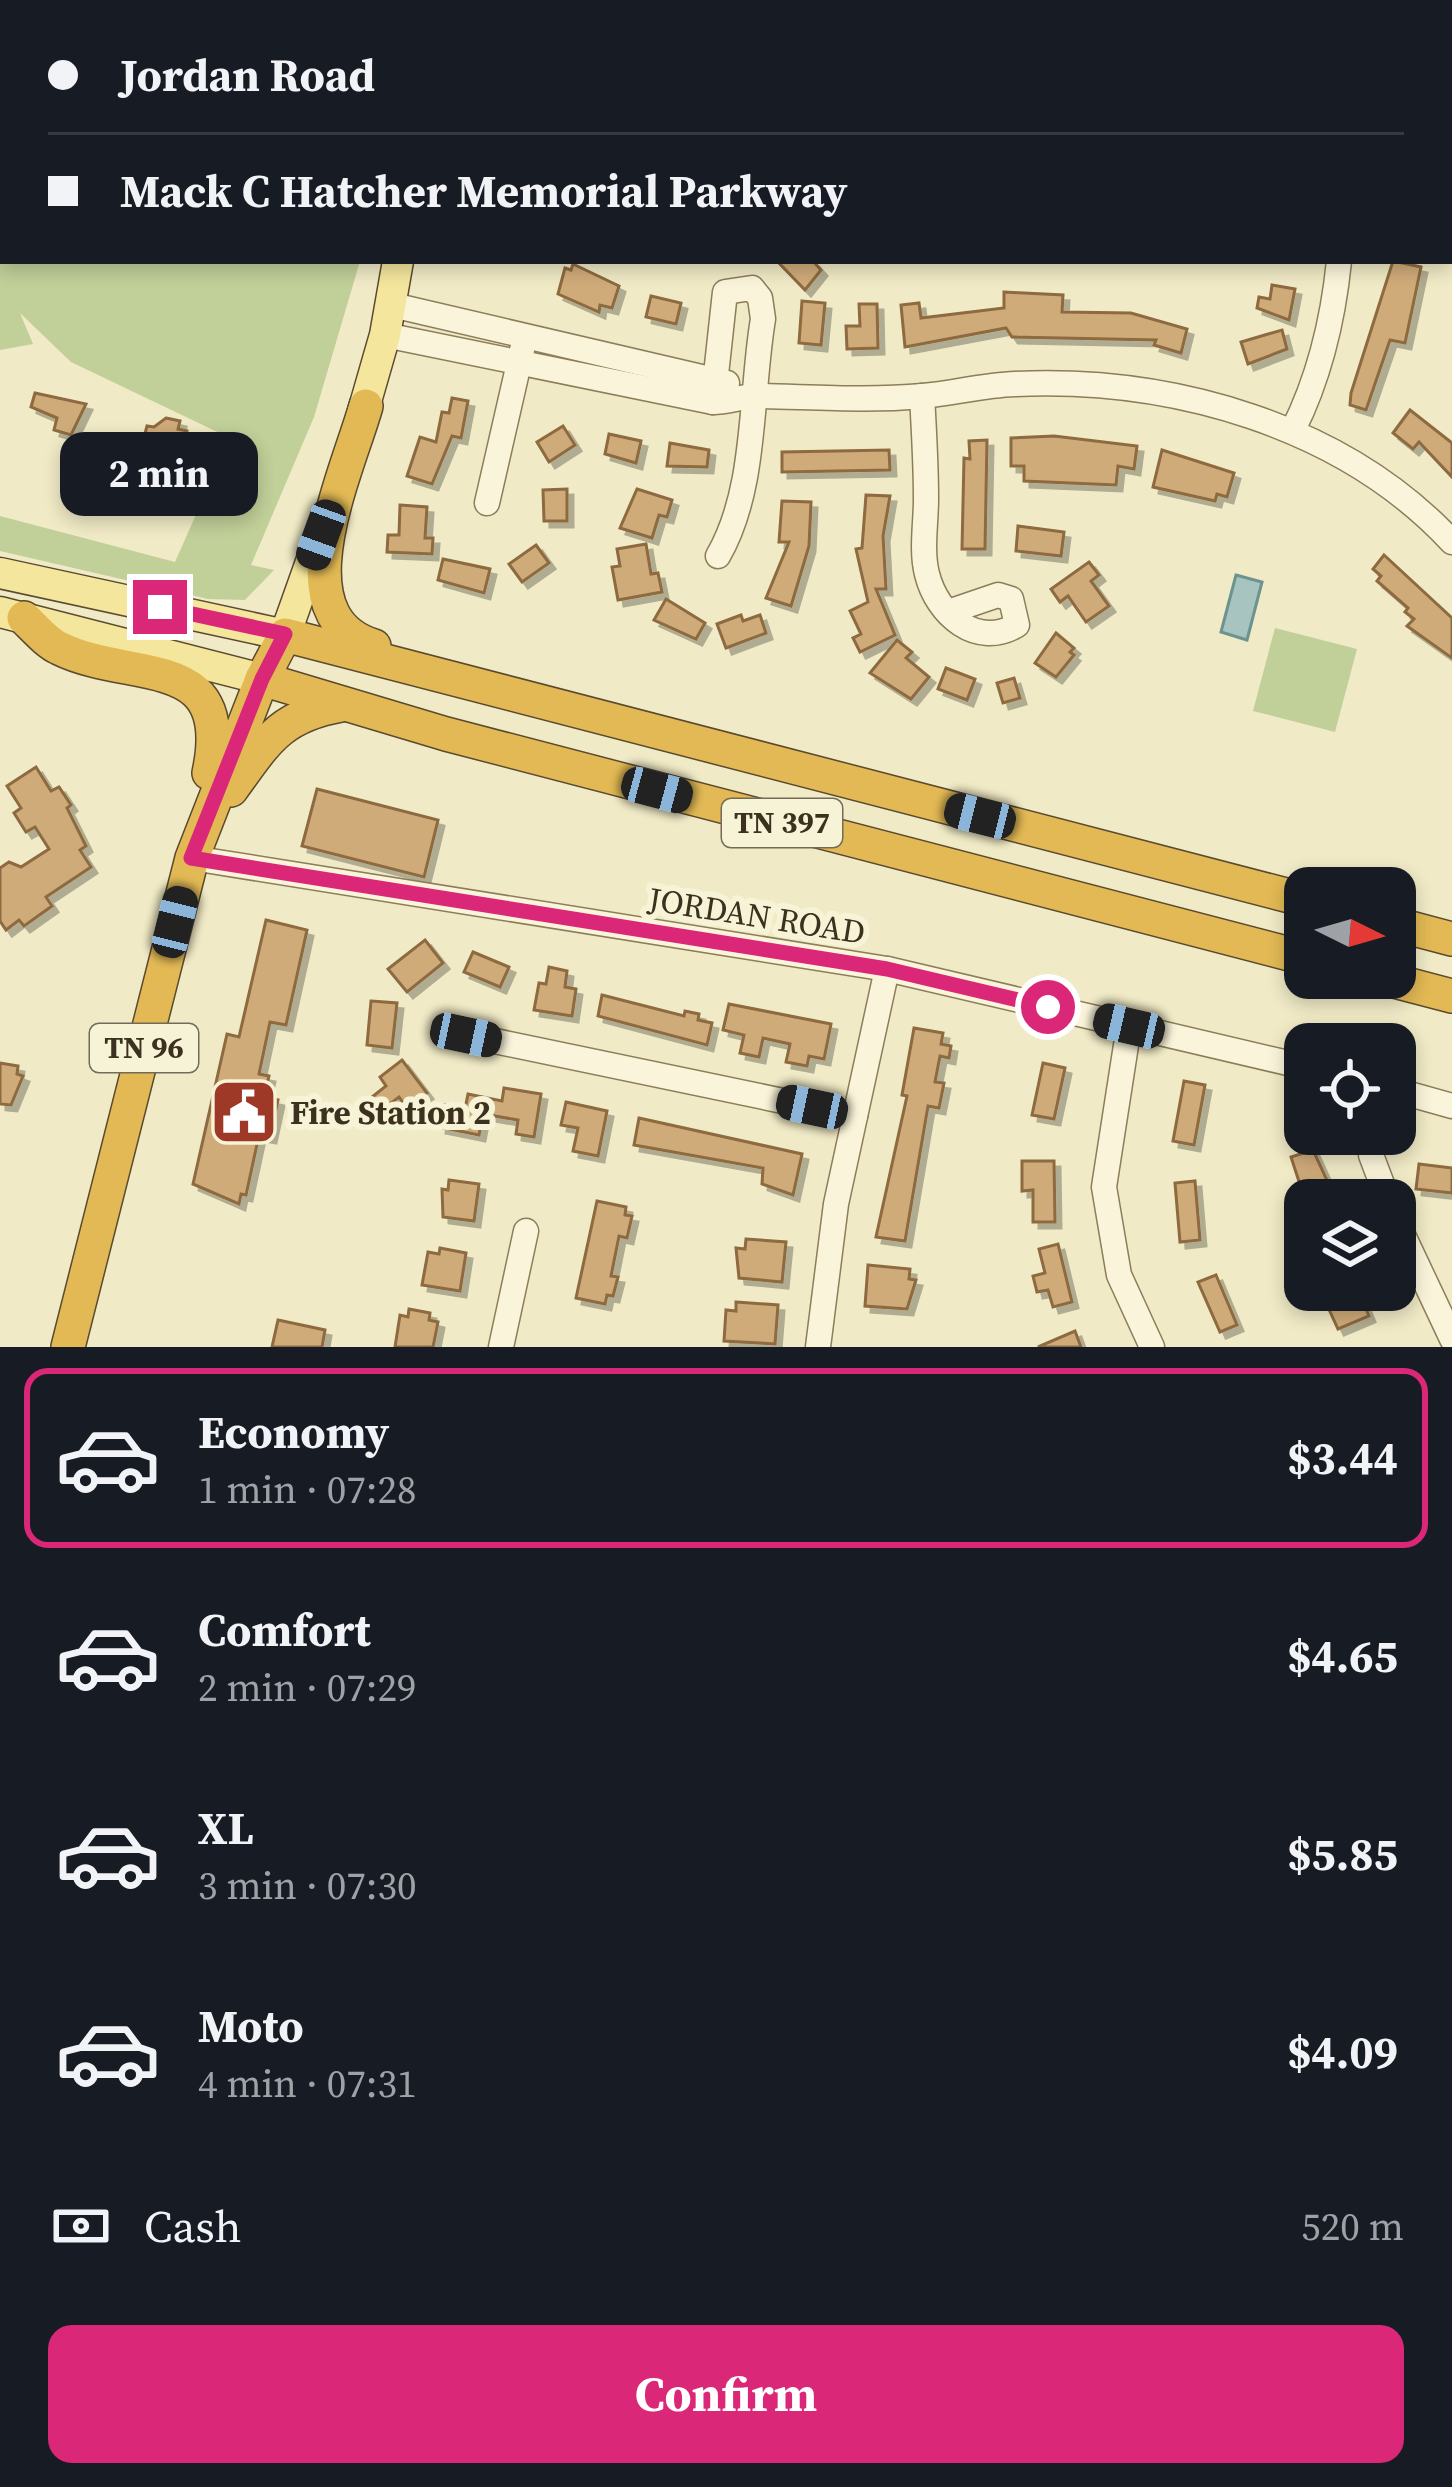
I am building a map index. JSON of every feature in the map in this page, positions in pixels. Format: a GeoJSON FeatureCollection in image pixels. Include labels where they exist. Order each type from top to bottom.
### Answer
{"type":"FeatureCollection","features":[{"type":"Feature","properties":{"kind":"highway"},"geometry":{"type":"LineString","coordinates":[[366,406],[325,556],[322,589],[332,619],[358,641],[543,690],[562,706]]}},
{"type":"Feature","properties":{"kind":"highway"},"geometry":{"type":"LineString","coordinates":[[12,615],[57,648],[173,677],[210,706],[215,737],[196,844]]}},
{"type":"Feature","properties":{"kind":"highway","name":"TN 96"},"geometry":{"type":"LineString","coordinates":[[68,1347],[196,844],[262,679],[285,634]]}},
{"type":"Feature","properties":{"kind":"highway","name":"TN 397"},"geometry":{"type":"LineString","coordinates":[[285,634],[1284,895]]}},
{"type":"Feature","properties":{"kind":"highway","name":"TN 397"},"geometry":{"type":"LineString","coordinates":[[262,679],[1284,952]]}},
{"type":"Feature","properties":{"kind":"highway"},"geometry":{"type":"LineString","coordinates":[[196,844],[272,734],[303,713],[344,704]]}},
{"type":"Feature","properties":{"kind":"highway"},"geometry":{"type":"LineString","coordinates":[[1416,930],[1452,939]]}},
{"type":"Feature","properties":{"kind":"highway"},"geometry":{"type":"LineString","coordinates":[[1416,987],[1452,996]]}},
{"type":"Feature","properties":{"kind":"main road","name":"TN 96"},"geometry":{"type":"LineString","coordinates":[[285,634],[366,406],[397,264]]}},
{"type":"Feature","properties":{"kind":"main road","name":"TN 397"},"geometry":{"type":"LineString","coordinates":[[0,573],[285,634]]}},
{"type":"Feature","properties":{"kind":"main road","name":"TN 397"},"geometry":{"type":"LineString","coordinates":[[12,615],[262,679]]}},
{"type":"Feature","properties":{"kind":"street"},"geometry":{"type":"LineString","coordinates":[[1294,430],[1313,392],[1326,345],[1339,264]]}},
{"type":"Feature","properties":{"kind":"street"},"geometry":{"type":"LineString","coordinates":[[714,390],[725,292],[752,288],[760,298],[763,319],[751,395],[744,493],[737,524],[718,556]]}},
{"type":"Feature","properties":{"kind":"street"},"geometry":{"type":"LineString","coordinates":[[386,319],[525,336],[714,390]]}},
{"type":"Feature","properties":{"kind":"street"},"geometry":{"type":"LineString","coordinates":[[386,319],[519,363],[751,395],[922,396],[1016,384],[1161,395],[1294,430],[1380,480],[1452,542]]}},
{"type":"Feature","properties":{"kind":"street"},"geometry":{"type":"LineString","coordinates":[[487,503],[525,336]]}},
{"type":"Feature","properties":{"kind":"street"},"geometry":{"type":"LineString","coordinates":[[922,396],[926,572],[948,612]]}},
{"type":"Feature","properties":{"kind":"street","name":"JORDAN ROAD"},"geometry":{"type":"LineString","coordinates":[[196,844],[887,969],[1284,1062]]}},
{"type":"Feature","properties":{"kind":"street"},"geometry":{"type":"LineString","coordinates":[[818,1347],[855,1116],[887,969]]}},
{"type":"Feature","properties":{"kind":"street"},"geometry":{"type":"LineString","coordinates":[[1129,1026],[1104,1187],[1119,1274],[1152,1347]]}},
{"type":"Feature","properties":{"kind":"street"},"geometry":{"type":"LineString","coordinates":[[466,1035],[855,1116]]}},
{"type":"Feature","properties":{"kind":"street"},"geometry":{"type":"LineString","coordinates":[[1416,1096],[1452,1106]]}},
{"type":"Feature","properties":{"kind":"street"},"geometry":{"type":"LineString","coordinates":[[501,1347],[526,1231]]}},
{"type":"Feature","properties":{"kind":"street"},"geometry":{"type":"LineString","coordinates":[[1416,1263],[1452,1339]]}},
{"type":"Feature","properties":{"kind":"green space"},"geometry":{"type":"Polygon","coordinates":[[[0,264],[359,264],[314,417],[251,565],[274,570],[245,600],[208,599],[0,551],[0,516],[175,562],[230,438],[71,362],[20,313],[33,344],[0,350],[0,264]]]}},
{"type":"Feature","properties":{"kind":"green space"},"geometry":{"type":"Polygon","coordinates":[[[1275,628],[1357,649],[1335,732],[1253,711],[1275,628]]]}},
{"type":"Feature","properties":{"kind":"water"},"geometry":{"type":"Polygon","coordinates":[[[1236,575],[1262,582],[1247,640],[1221,632],[1236,575]]]}},
{"type":"Feature","properties":{"kind":"building"},"geometry":{"type":"Polygon","coordinates":[[[573,264],[619,286],[612,308],[600,305],[599,312],[558,294],[565,268],[571,270],[573,264]]]}},
{"type":"Feature","properties":{"kind":"building"},"geometry":{"type":"Polygon","coordinates":[[[780,264],[816,264],[821,270],[805,290],[780,264]]]}},
{"type":"Feature","properties":{"kind":"building"},"geometry":{"type":"Polygon","coordinates":[[[1392,264],[1421,267],[1405,343],[1390,340],[1366,410],[1350,405],[1392,264]]]}},
{"type":"Feature","properties":{"kind":"building"},"geometry":{"type":"Polygon","coordinates":[[[1272,285],[1295,289],[1289,320],[1257,308],[1259,297],[1270,299],[1272,285]]]}},
{"type":"Feature","properties":{"kind":"building"},"geometry":{"type":"Polygon","coordinates":[[[1004,292],[1063,295],[1062,312],[1131,313],[1187,329],[1181,353],[1154,345],[1156,340],[1012,337],[1006,328],[905,347],[901,305],[919,303],[921,318],[1004,308],[1004,292]]]}},
{"type":"Feature","properties":{"kind":"building"},"geometry":{"type":"Polygon","coordinates":[[[651,296],[681,303],[676,324],[646,317],[651,296]]]}},
{"type":"Feature","properties":{"kind":"building"},"geometry":{"type":"Polygon","coordinates":[[[802,301],[825,303],[821,345],[799,343],[802,301]]]}},
{"type":"Feature","properties":{"kind":"building"},"geometry":{"type":"Polygon","coordinates":[[[859,304],[877,304],[878,348],[847,349],[846,326],[860,326],[859,304]]]}},
{"type":"Feature","properties":{"kind":"building"},"geometry":{"type":"Polygon","coordinates":[[[1282,330],[1287,349],[1248,364],[1241,342],[1282,330]]]}},
{"type":"Feature","properties":{"kind":"building"},"geometry":{"type":"Polygon","coordinates":[[[35,393],[86,404],[71,435],[54,430],[57,418],[31,407],[35,393]]]}},
{"type":"Feature","properties":{"kind":"building"},"geometry":{"type":"Polygon","coordinates":[[[452,398],[468,401],[461,438],[452,436],[432,484],[407,476],[420,437],[436,442],[442,412],[449,413],[452,398]]]}},
{"type":"Feature","properties":{"kind":"building"},"geometry":{"type":"Polygon","coordinates":[[[1410,410],[1452,443],[1452,477],[1419,442],[1413,449],[1393,433],[1410,410]]]}},
{"type":"Feature","properties":{"kind":"building"},"geometry":{"type":"Polygon","coordinates":[[[166,418],[180,421],[178,429],[187,431],[179,468],[173,472],[148,466],[153,448],[142,445],[147,426],[154,427],[166,418]]]}},
{"type":"Feature","properties":{"kind":"building"},"geometry":{"type":"Polygon","coordinates":[[[563,426],[575,445],[549,462],[537,442],[563,426]]]}},
{"type":"Feature","properties":{"kind":"building"},"geometry":{"type":"Polygon","coordinates":[[[609,434],[641,441],[636,463],[605,454],[609,434]]]}},
{"type":"Feature","properties":{"kind":"building"},"geometry":{"type":"Polygon","coordinates":[[[1054,436],[1137,446],[1134,469],[1118,466],[1116,485],[1024,481],[1024,466],[1011,466],[1011,438],[1054,436]]]}},
{"type":"Feature","properties":{"kind":"building"},"geometry":{"type":"Polygon","coordinates":[[[987,440],[985,549],[962,549],[964,458],[970,459],[969,441],[987,440]]]}},
{"type":"Feature","properties":{"kind":"building"},"geometry":{"type":"Polygon","coordinates":[[[670,443],[709,450],[707,467],[667,466],[670,443]]]}},
{"type":"Feature","properties":{"kind":"building"},"geometry":{"type":"Polygon","coordinates":[[[889,450],[890,470],[782,472],[782,452],[889,450]]]}},
{"type":"Feature","properties":{"kind":"building"},"geometry":{"type":"Polygon","coordinates":[[[1162,450],[1234,473],[1227,497],[1217,494],[1215,501],[1153,487],[1162,450]]]}},
{"type":"Feature","properties":{"kind":"building"},"geometry":{"type":"Polygon","coordinates":[[[567,489],[567,521],[544,521],[543,490],[567,489]]]}},
{"type":"Feature","properties":{"kind":"building"},"geometry":{"type":"Polygon","coordinates":[[[637,489],[672,500],[667,517],[659,515],[652,538],[620,528],[637,489]]]}},
{"type":"Feature","properties":{"kind":"building"},"geometry":{"type":"Polygon","coordinates":[[[866,495],[890,496],[883,536],[886,589],[876,589],[895,635],[860,652],[853,638],[861,634],[850,611],[868,602],[856,549],[862,548],[866,495]]]}},
{"type":"Feature","properties":{"kind":"building"},"geometry":{"type":"Polygon","coordinates":[[[782,501],[811,502],[809,546],[791,606],[766,598],[789,542],[779,542],[782,501]]]}},
{"type":"Feature","properties":{"kind":"building"},"geometry":{"type":"Polygon","coordinates":[[[400,505],[427,507],[425,538],[433,538],[432,554],[387,552],[388,535],[399,535],[400,505]]]}},
{"type":"Feature","properties":{"kind":"building"},"geometry":{"type":"Polygon","coordinates":[[[1018,526],[1064,532],[1061,556],[1016,551],[1018,526]]]}},
{"type":"Feature","properties":{"kind":"building"},"geometry":{"type":"Polygon","coordinates":[[[646,544],[651,574],[658,573],[662,592],[618,600],[612,567],[620,566],[617,549],[646,544]]]}},
{"type":"Feature","properties":{"kind":"building"},"geometry":{"type":"Polygon","coordinates":[[[536,545],[549,563],[522,582],[509,564],[536,545]]]}},
{"type":"Feature","properties":{"kind":"building"},"geometry":{"type":"Polygon","coordinates":[[[1384,555],[1452,618],[1452,658],[1407,626],[1414,619],[1405,612],[1408,608],[1377,581],[1381,576],[1373,569],[1384,555]]]}},
{"type":"Feature","properties":{"kind":"building"},"geometry":{"type":"Polygon","coordinates":[[[443,559],[490,569],[484,593],[438,580],[443,559]]]}},
{"type":"Feature","properties":{"kind":"building"},"geometry":{"type":"Polygon","coordinates":[[[1089,562],[1099,575],[1091,581],[1109,606],[1086,622],[1068,596],[1060,602],[1051,589],[1089,562]]]}},
{"type":"Feature","properties":{"kind":"building"},"geometry":{"type":"Polygon","coordinates":[[[666,599],[705,623],[696,639],[654,620],[666,599]]]}},
{"type":"Feature","properties":{"kind":"building"},"geometry":{"type":"Polygon","coordinates":[[[741,615],[743,621],[760,615],[766,633],[726,648],[717,624],[741,615]]]}},
{"type":"Feature","properties":{"kind":"building"},"geometry":{"type":"Polygon","coordinates":[[[1056,633],[1074,648],[1070,652],[1074,655],[1056,677],[1035,663],[1056,633]]]}},
{"type":"Feature","properties":{"kind":"building"},"geometry":{"type":"Polygon","coordinates":[[[897,640],[912,652],[906,658],[929,677],[911,699],[870,673],[897,640]]]}},
{"type":"Feature","properties":{"kind":"building"},"geometry":{"type":"Polygon","coordinates":[[[946,668],[975,679],[967,700],[938,689],[946,668]]]}},
{"type":"Feature","properties":{"kind":"building"},"geometry":{"type":"Polygon","coordinates":[[[1014,678],[1020,698],[1003,703],[997,683],[1014,678]]]}},
{"type":"Feature","properties":{"kind":"building"},"geometry":{"type":"Polygon","coordinates":[[[36,767],[51,791],[59,787],[71,805],[67,808],[86,846],[80,850],[91,867],[46,897],[52,906],[24,926],[19,920],[6,930],[0,921],[0,868],[9,862],[21,867],[49,849],[35,827],[26,832],[14,813],[21,808],[7,786],[36,767]]]}},
{"type":"Feature","properties":{"kind":"building"},"geometry":{"type":"Polygon","coordinates":[[[317,789],[438,820],[424,877],[302,846],[317,789]]]}},
{"type":"Feature","properties":{"kind":"building","name":"Fire Station 2"},"geometry":{"type":"Polygon","coordinates":[[[266,920],[307,930],[286,1025],[270,1022],[259,1074],[269,1076],[264,1097],[278,1100],[270,1137],[259,1135],[246,1195],[241,1194],[239,1204],[193,1184],[227,1034],[239,1037],[266,920]]]}},
{"type":"Feature","properties":{"kind":"building"},"geometry":{"type":"Polygon","coordinates":[[[425,940],[443,963],[407,992],[388,969],[425,940]]]}},
{"type":"Feature","properties":{"kind":"building"},"geometry":{"type":"Polygon","coordinates":[[[473,952],[509,967],[500,987],[464,972],[473,952]]]}},
{"type":"Feature","properties":{"kind":"building"},"geometry":{"type":"Polygon","coordinates":[[[549,967],[567,971],[565,987],[576,989],[572,1016],[534,1010],[539,983],[546,984],[549,967]]]}},
{"type":"Feature","properties":{"kind":"building"},"geometry":{"type":"Polygon","coordinates":[[[602,995],[684,1016],[685,1011],[699,1014],[698,1020],[712,1023],[707,1045],[598,1016],[602,995]]]}},
{"type":"Feature","properties":{"kind":"building"},"geometry":{"type":"Polygon","coordinates":[[[371,1001],[397,1003],[392,1048],[367,1045],[371,1001]]]}},
{"type":"Feature","properties":{"kind":"building"},"geometry":{"type":"Polygon","coordinates":[[[729,1004],[831,1024],[824,1059],[809,1056],[807,1066],[786,1062],[790,1044],[763,1038],[759,1057],[740,1053],[744,1035],[723,1030],[729,1004]]]}},
{"type":"Feature","properties":{"kind":"building"},"geometry":{"type":"Polygon","coordinates":[[[914,1028],[943,1033],[941,1044],[951,1046],[949,1058],[940,1056],[935,1082],[944,1083],[939,1108],[928,1106],[905,1241],[876,1237],[907,1096],[902,1095],[914,1028]]]}},
{"type":"Feature","properties":{"kind":"building"},"geometry":{"type":"Polygon","coordinates":[[[402,1060],[427,1093],[407,1108],[399,1097],[382,1110],[372,1097],[386,1086],[380,1077],[402,1060]]]}},
{"type":"Feature","properties":{"kind":"building"},"geometry":{"type":"Polygon","coordinates":[[[0,1063],[18,1066],[17,1074],[23,1076],[11,1105],[0,1104],[0,1063]]]}},
{"type":"Feature","properties":{"kind":"building"},"geometry":{"type":"Polygon","coordinates":[[[1043,1063],[1065,1068],[1054,1119],[1032,1115],[1043,1063]]]}},
{"type":"Feature","properties":{"kind":"building"},"geometry":{"type":"Polygon","coordinates":[[[1184,1081],[1205,1085],[1194,1145],[1173,1141],[1184,1081]]]}},
{"type":"Feature","properties":{"kind":"building"},"geometry":{"type":"Polygon","coordinates":[[[504,1088],[541,1094],[534,1137],[516,1134],[518,1120],[483,1114],[479,1135],[440,1127],[445,1105],[465,1109],[468,1094],[502,1101],[504,1088]]]}},
{"type":"Feature","properties":{"kind":"building"},"geometry":{"type":"Polygon","coordinates":[[[566,1102],[607,1111],[598,1156],[573,1151],[578,1128],[561,1125],[566,1102]]]}},
{"type":"Feature","properties":{"kind":"building"},"geometry":{"type":"Polygon","coordinates":[[[639,1118],[802,1154],[793,1195],[762,1184],[763,1168],[634,1145],[639,1118]]]}},
{"type":"Feature","properties":{"kind":"building"},"geometry":{"type":"Polygon","coordinates":[[[1315,1155],[1326,1179],[1298,1179],[1291,1157],[1315,1155]]]}},
{"type":"Feature","properties":{"kind":"building"},"geometry":{"type":"Polygon","coordinates":[[[1022,1161],[1054,1161],[1055,1222],[1033,1222],[1033,1190],[1022,1191],[1022,1161]]]}},
{"type":"Feature","properties":{"kind":"building"},"geometry":{"type":"Polygon","coordinates":[[[1419,1164],[1452,1168],[1452,1193],[1416,1189],[1419,1164]]]}},
{"type":"Feature","properties":{"kind":"building"},"geometry":{"type":"Polygon","coordinates":[[[449,1180],[479,1184],[474,1221],[443,1217],[442,1189],[448,1190],[449,1180]]]}},
{"type":"Feature","properties":{"kind":"building"},"geometry":{"type":"Polygon","coordinates":[[[1195,1181],[1200,1240],[1180,1242],[1175,1183],[1195,1181]]]}},
{"type":"Feature","properties":{"kind":"building"},"geometry":{"type":"Polygon","coordinates":[[[597,1201],[626,1207],[625,1215],[632,1216],[627,1238],[619,1236],[611,1276],[618,1277],[613,1296],[607,1295],[605,1304],[576,1298],[597,1201]]]}},
{"type":"Feature","properties":{"kind":"building"},"geometry":{"type":"Polygon","coordinates":[[[746,1239],[786,1242],[782,1282],[739,1278],[736,1248],[745,1249],[746,1239]]]}},
{"type":"Feature","properties":{"kind":"building"},"geometry":{"type":"Polygon","coordinates":[[[1058,1244],[1072,1302],[1053,1307],[1048,1290],[1037,1292],[1033,1276],[1045,1273],[1039,1249],[1058,1244]]]}},
{"type":"Feature","properties":{"kind":"building"},"geometry":{"type":"Polygon","coordinates":[[[440,1248],[466,1253],[460,1291],[422,1285],[428,1252],[439,1254],[440,1248]]]}},
{"type":"Feature","properties":{"kind":"building"},"geometry":{"type":"Polygon","coordinates":[[[868,1265],[910,1269],[909,1279],[916,1280],[907,1309],[865,1306],[868,1265]]]}},
{"type":"Feature","properties":{"kind":"building"},"geometry":{"type":"Polygon","coordinates":[[[1216,1275],[1237,1325],[1220,1332],[1198,1282],[1216,1275]]]}},
{"type":"Feature","properties":{"kind":"building"},"geometry":{"type":"Polygon","coordinates":[[[736,1302],[778,1305],[775,1344],[724,1341],[726,1310],[736,1311],[736,1302]]]}},
{"type":"Feature","properties":{"kind":"building"},"geometry":{"type":"Polygon","coordinates":[[[409,1309],[430,1313],[429,1320],[438,1322],[433,1347],[395,1347],[400,1315],[408,1317],[409,1309]]]}},
{"type":"Feature","properties":{"kind":"building"},"geometry":{"type":"Polygon","coordinates":[[[1330,1311],[1367,1311],[1369,1316],[1338,1329],[1330,1311]]]}},
{"type":"Feature","properties":{"kind":"building"},"geometry":{"type":"Polygon","coordinates":[[[278,1320],[325,1330],[322,1347],[272,1347],[278,1320]]]}},
{"type":"Feature","properties":{"kind":"building"},"geometry":{"type":"Polygon","coordinates":[[[1075,1331],[1081,1347],[1038,1347],[1075,1331]]]}},
{"type":"Feature","properties":{"kind":"place","name":"Fire Station 2"},"geometry":{"type":"Point","coordinates":[244,1112]}},
{"type":"Feature","properties":{"kind":"route"},"geometry":{"type":"LineString","coordinates":[[160,607],[285,634],[262,679],[191,858],[887,969],[1048,1007]]}}]}
